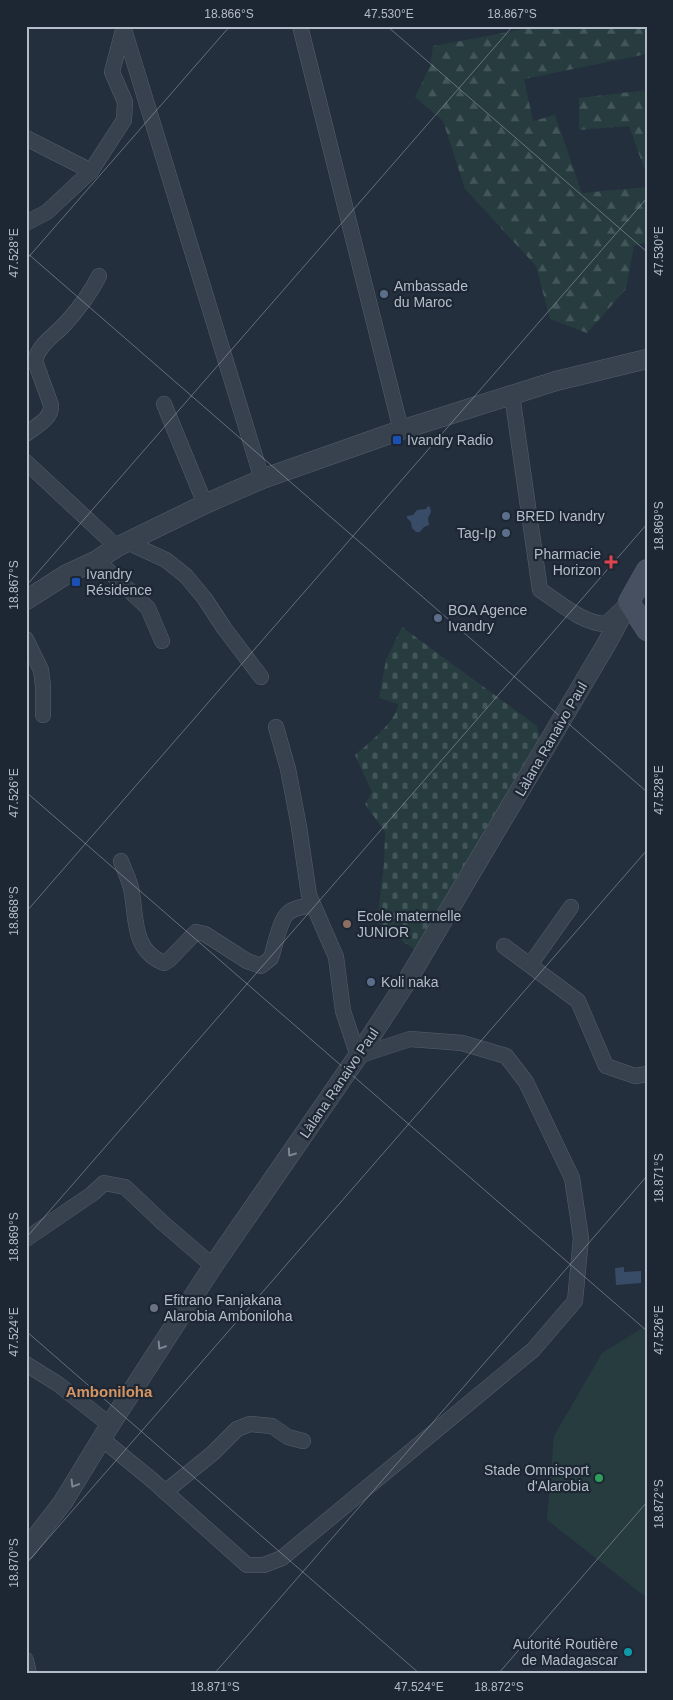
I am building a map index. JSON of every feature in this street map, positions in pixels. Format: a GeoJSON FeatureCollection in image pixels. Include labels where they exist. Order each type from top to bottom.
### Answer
{"type":"FeatureCollection","features":[{"type":"Feature","properties":{"kind":"main road"},"geometry":{"type":"LineString","coordinates":[[647,570],[628,602],[647,630]]}},
{"type":"Feature","properties":{"kind":"street"},"geometry":{"type":"LineString","coordinates":[[300,26],[401,430]]}},
{"type":"Feature","properties":{"kind":"street"},"geometry":{"type":"LineString","coordinates":[[121,27],[262,479]]}},
{"type":"Feature","properties":{"kind":"street"},"geometry":{"type":"LineString","coordinates":[[26,223],[47,212],[91,171],[124,120],[125,102],[112,72],[121,27]]}},
{"type":"Feature","properties":{"kind":"street"},"geometry":{"type":"LineString","coordinates":[[26,138],[91,171]]}},
{"type":"Feature","properties":{"kind":"street"},"geometry":{"type":"LineString","coordinates":[[26,434],[48,417],[52,411],[35,361],[36,355],[40,348],[64,325],[92,291],[99,276]]}},
{"type":"Feature","properties":{"kind":"street"},"geometry":{"type":"LineString","coordinates":[[26,600],[67,574],[98,560],[122,545],[205,504],[262,479],[401,430],[556,381],[647,359]]}},
{"type":"Feature","properties":{"kind":"street"},"geometry":{"type":"LineString","coordinates":[[512,395],[540,590],[577,614],[597,624],[606,624],[628,602]]}},
{"type":"Feature","properties":{"kind":"street"},"geometry":{"type":"LineString","coordinates":[[164,404],[205,504]]}},
{"type":"Feature","properties":{"kind":"street"},"geometry":{"type":"LineString","coordinates":[[26,462],[122,545],[166,560],[186,576],[205,599],[261,677]]}},
{"type":"Feature","properties":{"kind":"street"},"geometry":{"type":"LineString","coordinates":[[98,560],[148,608],[162,641]]}},
{"type":"Feature","properties":{"kind":"street","name":"Làlana Ranaivo Paul"},"geometry":{"type":"LineString","coordinates":[[26,1550],[64,1502],[106,1432],[213,1266],[358,1056],[425,954],[607,643],[628,602]]}},
{"type":"Feature","properties":{"kind":"street"},"geometry":{"type":"LineString","coordinates":[[26,639],[41,670],[43,716]]}},
{"type":"Feature","properties":{"kind":"street"},"geometry":{"type":"LineString","coordinates":[[26,1364],[58,1384],[164,1492],[247,1565],[264,1565],[282,1558],[533,1350],[575,1301],[581,1238],[572,1178],[526,1082],[506,1056],[462,1043],[410,1039],[358,1056],[343,1011],[336,957],[309,895],[288,769],[276,728]]}},
{"type":"Feature","properties":{"kind":"street"},"geometry":{"type":"LineString","coordinates":[[121,861],[131,888],[134,918],[143,945],[147,952],[157,960],[164,962],[170,960],[196,932],[205,934],[247,960],[261,966],[272,958],[279,932],[288,914],[299,908],[313,905]]}},
{"type":"Feature","properties":{"kind":"street"},"geometry":{"type":"LineString","coordinates":[[530,965],[571,907]]}},
{"type":"Feature","properties":{"kind":"street"},"geometry":{"type":"LineString","coordinates":[[504,946],[578,1001],[606,1066],[635,1076],[647,1074]]}},
{"type":"Feature","properties":{"kind":"street"},"geometry":{"type":"LineString","coordinates":[[26,1238],[92,1194],[104,1183],[125,1187],[213,1266]]}},
{"type":"Feature","properties":{"kind":"street"},"geometry":{"type":"LineString","coordinates":[[164,1492],[213,1454],[237,1429],[250,1424],[272,1426],[288,1437],[303,1441]]}},
{"type":"Feature","properties":{"kind":"street"},"geometry":{"type":"LineString","coordinates":[[26,1660],[29,1674]]}},
{"type":"Feature","properties":{"kind":"green space"},"geometry":{"type":"Polygon","coordinates":[[[541,26],[647,26],[647,54],[524,79],[533,121],[555,115],[582,193],[647,187],[647,242],[634,246],[626,289],[587,333],[550,319],[536,266],[465,189],[443,121],[415,97],[430,66],[433,46],[541,26]]]}},
{"type":"Feature","properties":{"kind":"green space"},"geometry":{"type":"Polygon","coordinates":[[[647,90],[647,170],[644,168],[629,126],[579,130],[579,98],[647,90]]]}},
{"type":"Feature","properties":{"kind":"green space"},"geometry":{"type":"Polygon","coordinates":[[[402,627],[537,726],[540,739],[419,953],[377,922],[384,864],[385,832],[365,804],[372,792],[355,755],[381,732],[393,718],[396,711],[398,704],[379,698],[386,660],[402,627]]]}},
{"type":"Feature","properties":{"kind":"green space","name":"Stade Omnisport d'Alarobia"},"geometry":{"type":"Polygon","coordinates":[[[647,1325],[647,1598],[547,1520],[554,1436],[602,1353],[647,1325]]]}},
{"type":"Feature","properties":{"kind":"water"},"geometry":{"type":"Polygon","coordinates":[[[428,506],[431,512],[428,518],[429,525],[420,532],[416,532],[412,528],[407,516],[413,515],[417,510],[426,509],[428,506]]]}},
{"type":"Feature","properties":{"kind":"water"},"geometry":{"type":"Polygon","coordinates":[[[624,1267],[624,1272],[641,1271],[641,1283],[616,1285],[615,1268],[624,1267]]]}},
{"type":"Feature","properties":{"kind":"place","name":"Ambassade du Maroc"},"geometry":{"type":"Point","coordinates":[384,294]}},
{"type":"Feature","properties":{"kind":"place","name":"Ivandry Radio"},"geometry":{"type":"Point","coordinates":[397,440]}},
{"type":"Feature","properties":{"kind":"place","name":"BRED Ivandry"},"geometry":{"type":"Point","coordinates":[506,516]}},
{"type":"Feature","properties":{"kind":"place","name":"Tag-Ip"},"geometry":{"type":"Point","coordinates":[506,533]}},
{"type":"Feature","properties":{"kind":"place","name":"Pharmacie Horizon"},"geometry":{"type":"Point","coordinates":[611,562]}},
{"type":"Feature","properties":{"kind":"place","name":"Ivandry Résidence"},"geometry":{"type":"Point","coordinates":[76,582]}},
{"type":"Feature","properties":{"kind":"place","name":"BOA Agence Ivandry"},"geometry":{"type":"Point","coordinates":[438,618]}},
{"type":"Feature","properties":{"kind":"place","name":"Ecole maternelle JUNIOR"},"geometry":{"type":"Point","coordinates":[347,924]}},
{"type":"Feature","properties":{"kind":"place","name":"Koli naka"},"geometry":{"type":"Point","coordinates":[371,982]}},
{"type":"Feature","properties":{"kind":"place","name":"Efitrano Fanjakana Alarobia Amboniloha"},"geometry":{"type":"Point","coordinates":[154,1308]}},
{"type":"Feature","properties":{"kind":"place","name":"Stade Omnisport d'Alarobia"},"geometry":{"type":"Point","coordinates":[599,1478]}},
{"type":"Feature","properties":{"kind":"place","name":"Autorité Routière de Madagascar"},"geometry":{"type":"Point","coordinates":[628,1652]}},
{"type":"Feature","properties":{"kind":"district","name":"Amboniloha"},"geometry":{"type":"Point","coordinates":[109,1392]}}]}
